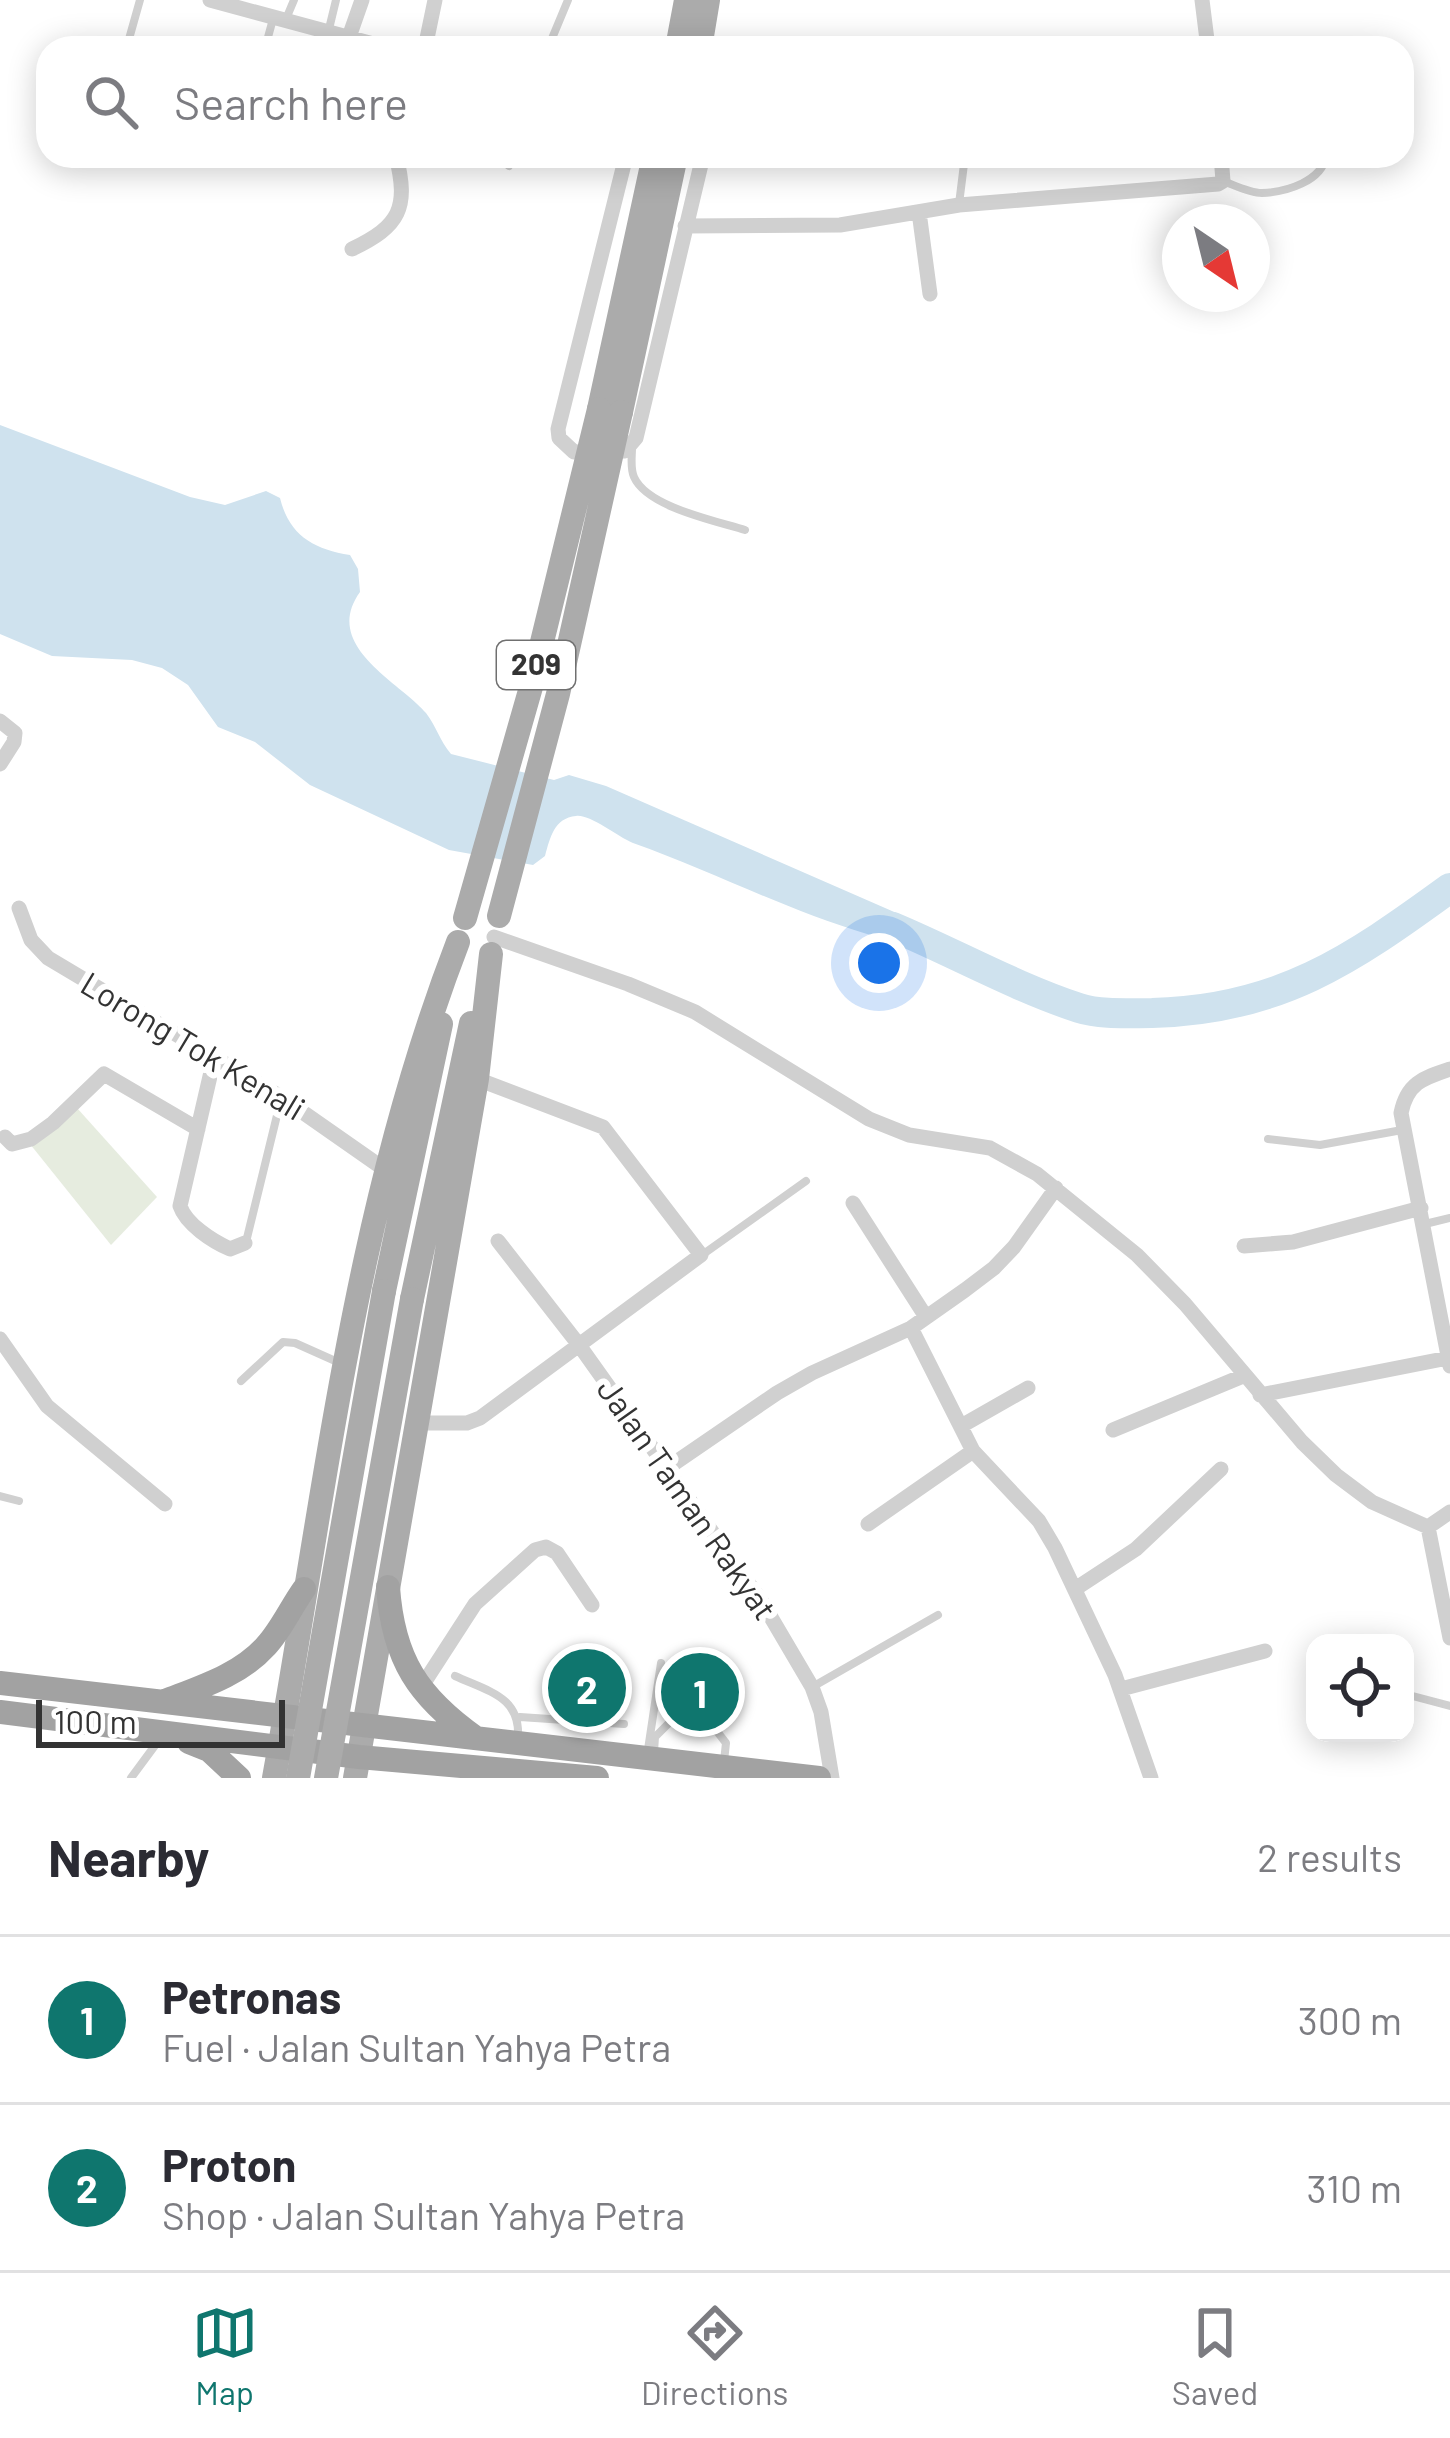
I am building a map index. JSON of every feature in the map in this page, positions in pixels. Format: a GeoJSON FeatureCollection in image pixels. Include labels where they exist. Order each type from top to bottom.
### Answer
{"type":"FeatureCollection","features":[{"type":"Feature","properties":{"kind":"highway"},"geometry":{"type":"LineString","coordinates":[[388,1587],[395,1637],[420,1689],[439,1711],[479,1739]]}},
{"type":"Feature","properties":{"kind":"highway"},"geometry":{"type":"LineString","coordinates":[[163,1702],[222,1679],[249,1662],[269,1643],[304,1589]]}},
{"type":"Feature","properties":{"kind":"highway"},"geometry":{"type":"LineString","coordinates":[[0,1683],[819,1778]]}},
{"type":"Feature","properties":{"kind":"highway"},"geometry":{"type":"LineString","coordinates":[[0,1712],[279,1747],[357,1767],[471,1766],[597,1778]]}},
{"type":"Feature","properties":{"kind":"highway"},"geometry":{"type":"LineString","coordinates":[[165,1733],[209,1750],[239,1778]]}},
{"type":"Feature","properties":{"kind":"highway"},"geometry":{"type":"LineString","coordinates":[[416,1778],[471,1766]]}},
{"type":"Feature","properties":{"kind":"main road"},"geometry":{"type":"LineString","coordinates":[[679,36],[686,0]]}},
{"type":"Feature","properties":{"kind":"main road"},"geometry":{"type":"LineString","coordinates":[[702,36],[708,0]]}},
{"type":"Feature","properties":{"kind":"main road","name":"209"},"geometry":{"type":"LineString","coordinates":[[326,1778],[412,1299],[464,1047],[558,694],[652,168]]}},
{"type":"Feature","properties":{"kind":"main road","name":"209"},"geometry":{"type":"LineString","coordinates":[[298,1778],[384,1291],[462,930],[610,411],[673,168]]}},
{"type":"Feature","properties":{"kind":"main road"},"geometry":{"type":"LineString","coordinates":[[274,1778],[343,1364],[384,1169],[423,1034],[462,930]]}},
{"type":"Feature","properties":{"kind":"main road"},"geometry":{"type":"LineString","coordinates":[[357,1767],[476,1079],[495,936]]}},
{"type":"Feature","properties":{"kind":"main road"},"geometry":{"type":"LineString","coordinates":[[299,1622],[316,1644],[345,1661],[358,1663],[379,1644]]}},
{"type":"Feature","properties":{"kind":"street"},"geometry":{"type":"LineString","coordinates":[[210,0],[344,36]]}},
{"type":"Feature","properties":{"kind":"street"},"geometry":{"type":"LineString","coordinates":[[349,36],[362,0]]}},
{"type":"Feature","properties":{"kind":"street"},"geometry":{"type":"LineString","coordinates":[[427,36],[435,0]]}},
{"type":"Feature","properties":{"kind":"street"},"geometry":{"type":"LineString","coordinates":[[1202,0],[1206,36]]}},
{"type":"Feature","properties":{"kind":"street"},"geometry":{"type":"LineString","coordinates":[[352,249],[390,227],[403,190],[398,168]]}},
{"type":"Feature","properties":{"kind":"street"},"geometry":{"type":"LineString","coordinates":[[623,168],[558,429],[559,438],[574,452],[616,453],[632,446],[700,168]]}},
{"type":"Feature","properties":{"kind":"street"},"geometry":{"type":"LineString","coordinates":[[685,226],[840,226],[959,206],[1223,181],[1222,168]]}},
{"type":"Feature","properties":{"kind":"street"},"geometry":{"type":"LineString","coordinates":[[920,212],[930,294]]}},
{"type":"Feature","properties":{"kind":"street"},"geometry":{"type":"LineString","coordinates":[[0,722],[15,733],[0,764]]}},
{"type":"Feature","properties":{"kind":"street","name":"Lorong Tok Kenali"},"geometry":{"type":"LineString","coordinates":[[19,908],[31,940],[48,958],[281,1097],[384,1169]]}},
{"type":"Feature","properties":{"kind":"street"},"geometry":{"type":"LineString","coordinates":[[495,936],[695,1012],[869,1120],[909,1136],[990,1148],[1055,1188],[1137,1255],[1185,1304],[1243,1376],[1336,1475],[1372,1502],[1429,1527]]}},
{"type":"Feature","properties":{"kind":"street"},"geometry":{"type":"LineString","coordinates":[[214,1059],[181,1211],[222,1245],[230,1249],[245,1243]]}},
{"type":"Feature","properties":{"kind":"street"},"geometry":{"type":"LineString","coordinates":[[1260,1395],[1449,1362],[1403,1129],[1404,1094],[1419,1079],[1450,1069]]}},
{"type":"Feature","properties":{"kind":"street"},"geometry":{"type":"LineString","coordinates":[[5,1137],[12,1144],[31,1139],[104,1074],[198,1129]]}},
{"type":"Feature","properties":{"kind":"street"},"geometry":{"type":"LineString","coordinates":[[416,1423],[467,1423],[480,1418],[701,1256],[603,1126],[476,1079]]}},
{"type":"Feature","properties":{"kind":"street"},"geometry":{"type":"LineString","coordinates":[[666,1469],[736,1418],[812,1372],[911,1328],[994,1268],[1055,1188]]}},
{"type":"Feature","properties":{"kind":"street"},"geometry":{"type":"LineString","coordinates":[[853,1203],[926,1317]]}},
{"type":"Feature","properties":{"kind":"street"},"geometry":{"type":"LineString","coordinates":[[1244,1246],[1293,1242],[1423,1216]]}},
{"type":"Feature","properties":{"kind":"street","name":"Jalan Taman Rakyat"},"geometry":{"type":"LineString","coordinates":[[498,1241],[579,1345],[762,1602],[812,1687],[832,1778]]}},
{"type":"Feature","properties":{"kind":"street"},"geometry":{"type":"LineString","coordinates":[[911,1328],[974,1451],[1039,1520],[1121,1689],[1151,1778]]}},
{"type":"Feature","properties":{"kind":"street"},"geometry":{"type":"LineString","coordinates":[[0,1339],[47,1406],[165,1504]]}},
{"type":"Feature","properties":{"kind":"street"},"geometry":{"type":"LineString","coordinates":[[1113,1430],[1243,1376]]}},
{"type":"Feature","properties":{"kind":"street"},"geometry":{"type":"LineString","coordinates":[[962,1425],[1028,1388]]}},
{"type":"Feature","properties":{"kind":"street"},"geometry":{"type":"LineString","coordinates":[[868,1524],[974,1451]]}},
{"type":"Feature","properties":{"kind":"street"},"geometry":{"type":"LineString","coordinates":[[1075,1588],[1136,1549],[1221,1469]]}},
{"type":"Feature","properties":{"kind":"street"},"geometry":{"type":"LineString","coordinates":[[1429,1527],[1450,1512]]}},
{"type":"Feature","properties":{"kind":"street"},"geometry":{"type":"LineString","coordinates":[[1429,1527],[1450,1639]]}},
{"type":"Feature","properties":{"kind":"street"},"geometry":{"type":"LineString","coordinates":[[420,1689],[475,1604],[536,1550],[546,1546],[557,1553],[592,1605]]}},
{"type":"Feature","properties":{"kind":"street"},"geometry":{"type":"LineString","coordinates":[[1121,1689],[1265,1651]]}},
{"type":"Feature","properties":{"kind":"lane"},"geometry":{"type":"LineString","coordinates":[[130,36],[140,0]]}},
{"type":"Feature","properties":{"kind":"lane"},"geometry":{"type":"LineString","coordinates":[[271,36],[294,0]]}},
{"type":"Feature","properties":{"kind":"lane"},"geometry":{"type":"LineString","coordinates":[[328,33],[336,0]]}},
{"type":"Feature","properties":{"kind":"lane"},"geometry":{"type":"LineString","coordinates":[[553,36],[568,0]]}},
{"type":"Feature","properties":{"kind":"lane"},"geometry":{"type":"LineString","coordinates":[[959,206],[964,168]]}},
{"type":"Feature","properties":{"kind":"lane"},"geometry":{"type":"LineString","coordinates":[[1223,181],[1261,193],[1315,179],[1324,168]]}},
{"type":"Feature","properties":{"kind":"lane"},"geometry":{"type":"LineString","coordinates":[[632,446],[638,484],[673,508],[745,530]]}},
{"type":"Feature","properties":{"kind":"lane"},"geometry":{"type":"LineString","coordinates":[[245,1243],[281,1097]]}},
{"type":"Feature","properties":{"kind":"lane"},"geometry":{"type":"LineString","coordinates":[[1268,1139],[1320,1145],[1403,1129]]}},
{"type":"Feature","properties":{"kind":"lane"},"geometry":{"type":"LineString","coordinates":[[701,1256],[806,1181]]}},
{"type":"Feature","properties":{"kind":"lane"},"geometry":{"type":"LineString","coordinates":[[1423,1216],[1450,1218]]}},
{"type":"Feature","properties":{"kind":"lane"},"geometry":{"type":"LineString","coordinates":[[241,1381],[283,1342],[343,1364]]}},
{"type":"Feature","properties":{"kind":"lane"},"geometry":{"type":"LineString","coordinates":[[0,1496],[19,1501]]}},
{"type":"Feature","properties":{"kind":"lane"},"geometry":{"type":"LineString","coordinates":[[812,1687],[938,1615]]}},
{"type":"Feature","properties":{"kind":"lane"},"geometry":{"type":"LineString","coordinates":[[650,1759],[661,1663]]}},
{"type":"Feature","properties":{"kind":"lane"},"geometry":{"type":"LineString","coordinates":[[455,1676],[514,1706],[520,1718],[517,1744]]}},
{"type":"Feature","properties":{"kind":"lane"},"geometry":{"type":"LineString","coordinates":[[1414,1696],[1450,1706]]}},
{"type":"Feature","properties":{"kind":"lane"},"geometry":{"type":"LineString","coordinates":[[520,1718],[624,1724]]}},
{"type":"Feature","properties":{"kind":"lane"},"geometry":{"type":"LineString","coordinates":[[650,1759],[655,1737],[664,1725],[679,1719],[710,1721],[726,1743],[724,1767]]}},
{"type":"Feature","properties":{"kind":"lane"},"geometry":{"type":"LineString","coordinates":[[131,1778],[165,1733]]}},
{"type":"Feature","properties":{"kind":"shaded area"},"geometry":{"type":"Polygon","coordinates":[[[77,1108],[157,1197],[111,1245],[30,1144],[77,1108]]]}},
{"type":"Feature","properties":{"kind":"water"},"geometry":{"type":"Polygon","coordinates":[[[0,425],[190,497],[225,505],[266,491],[280,498],[290,522],[304,538],[350,555],[358,569],[360,592],[351,611],[350,629],[357,646],[426,713],[451,754],[554,780],[569,775],[606,786],[908,918],[932,943],[875,936],[837,924],[633,843],[582,816],[558,825],[545,856],[533,865],[449,850],[310,785],[255,742],[218,727],[188,685],[162,668],[132,660],[52,656],[0,634],[0,425]]]}},
{"type":"Feature","properties":{"kind":"building"},"geometry":{"type":"Polygon","coordinates":[[[678,1664],[726,1670],[722,1697],[731,1698],[729,1717],[667,1710],[678,1664]]]}},
{"type":"Feature","properties":{"kind":"waterway"},"geometry":{"type":"LineString","coordinates":[[893,927],[1079,1008],[1105,1013],[1197,1010],[1276,991],[1312,976],[1380,937],[1450,888]]}},
{"type":"Feature","properties":{"kind":"place","name":"Proton"},"geometry":{"type":"Point","coordinates":[587,1688]}},
{"type":"Feature","properties":{"kind":"place","name":"Petronas"},"geometry":{"type":"Point","coordinates":[700,1692]}}]}
